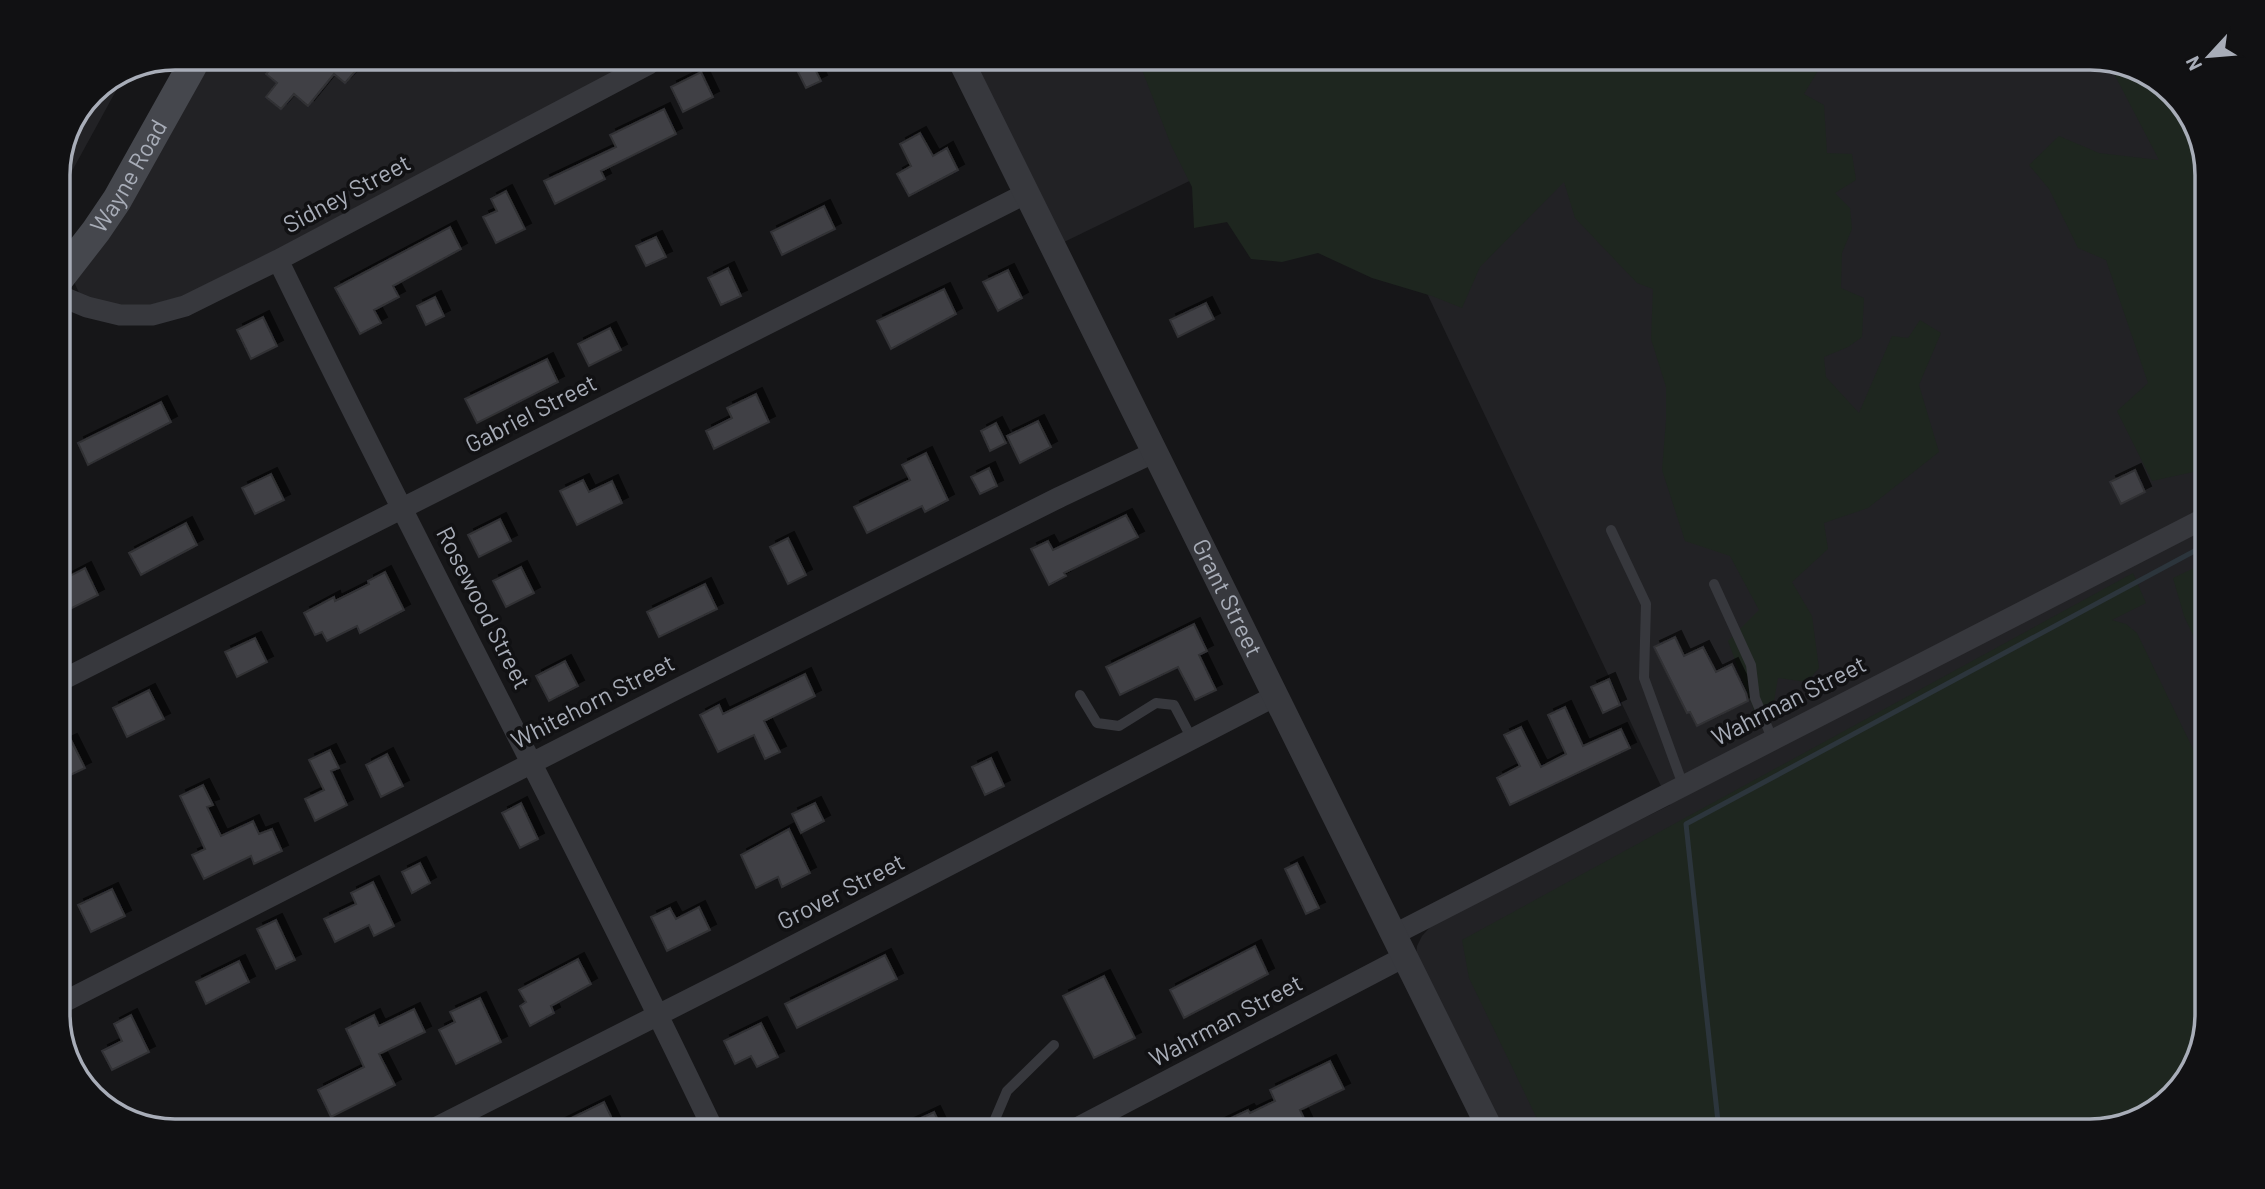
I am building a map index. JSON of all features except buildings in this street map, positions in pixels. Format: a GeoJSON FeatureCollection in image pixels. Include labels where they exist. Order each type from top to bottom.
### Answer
{"type":"FeatureCollection","features":[{"type":"Feature","properties":{"kind":"main road","name":"Wayne Road"},"geometry":{"type":"LineString","coordinates":[[70,265],[117,200],[190,70]]}},
{"type":"Feature","properties":{"kind":"street","name":"Sidney Street"},"geometry":{"type":"LineString","coordinates":[[70,300],[103,312],[136,316],[152,315],[185,306],[278,260],[638,70]]}},
{"type":"Feature","properties":{"kind":"street","name":"Grant Street"},"geometry":{"type":"LineString","coordinates":[[966,70],[1485,1119]]}},
{"type":"Feature","properties":{"kind":"street","name":"Gabriel Street"},"geometry":{"type":"LineString","coordinates":[[70,676],[887,261],[1027,193]]}},
{"type":"Feature","properties":{"kind":"street","name":"Rosewood Street"},"geometry":{"type":"LineString","coordinates":[[278,260],[659,1015],[708,1119]]}},
{"type":"Feature","properties":{"kind":"street","name":"Whitehorn Street"},"geometry":{"type":"LineString","coordinates":[[70,999],[1060,496],[1155,452]]}},
{"type":"Feature","properties":{"kind":"street","name":"Wahrman Street"},"geometry":{"type":"LineString","coordinates":[[1092,1119],[1683,785],[2195,526]]}},
{"type":"Feature","properties":{"kind":"street","name":"Grover Street"},"geometry":{"type":"LineString","coordinates":[[453,1119],[1275,696]]}},
{"type":"Feature","properties":{"kind":"lane"},"geometry":{"type":"LineString","coordinates":[[1611,530],[1646,604],[1644,678],[1683,785]]}},
{"type":"Feature","properties":{"kind":"lane"},"geometry":{"type":"LineString","coordinates":[[1714,584],[1751,665],[1755,698],[1772,738]]}},
{"type":"Feature","properties":{"kind":"lane"},"geometry":{"type":"LineString","coordinates":[[1080,695],[1097,723],[1119,726],[1156,704],[1174,705],[1192,739]]}},
{"type":"Feature","properties":{"kind":"lane"},"geometry":{"type":"LineString","coordinates":[[995,1119],[1007,1091],[1054,1045]]}},
{"type":"Feature","properties":{"kind":"shaded area"},"geometry":{"type":"Polygon","coordinates":[[[200,70],[619,70],[229,274],[165,304],[145,309],[101,306],[79,293],[74,275],[200,70]]]}},
{"type":"Feature","properties":{"kind":"shaded area"},"geometry":{"type":"Polygon","coordinates":[[[973,70],[2090,70],[2117,74],[2136,81],[2159,96],[2184,129],[2195,168],[2195,1014],[2189,1048],[2169,1083],[2143,1105],[2130,1111],[2090,1119],[1491,1119],[1416,957],[1422,936],[1432,925],[1450,914],[1670,805],[1339,108],[1060,244],[973,70]]]}},
{"type":"Feature","properties":{"kind":"shaded area"},"geometry":{"type":"Polygon","coordinates":[[[1142,70],[1818,70],[1804,94],[1824,105],[1827,153],[1852,154],[1856,180],[1835,193],[1850,208],[1852,229],[1842,253],[1841,288],[1864,298],[1862,337],[1848,347],[1824,357],[1826,377],[1859,413],[1892,336],[1908,338],[1920,320],[1941,333],[1919,385],[1939,452],[1868,508],[1824,523],[1828,549],[1792,582],[1812,616],[1819,668],[1807,682],[1778,678],[1772,712],[1756,716],[1728,641],[1759,610],[1730,556],[1685,541],[1662,470],[1666,387],[1651,339],[1653,289],[1637,283],[1575,218],[1564,182],[1480,267],[1462,308],[1372,278],[1318,253],[1282,262],[1251,259],[1227,222],[1194,228],[1192,187],[1171,145],[1142,70]]]}},
{"type":"Feature","properties":{"kind":"shaded area"},"geometry":{"type":"Polygon","coordinates":[[[2114,73],[2148,88],[2169,106],[2184,129],[2195,168],[2195,472],[2152,481],[2117,411],[2148,383],[2106,260],[2078,248],[2049,189],[2029,165],[2059,136],[2099,153],[2159,160],[2114,73]]]}},
{"type":"Feature","properties":{"kind":"shaded area"},"geometry":{"type":"Polygon","coordinates":[[[118,87],[70,174],[74,148],[81,129],[92,111],[118,87]]]}},
{"type":"Feature","properties":{"kind":"shaded area"},"geometry":{"type":"Polygon","coordinates":[[[2195,568],[2195,639],[2184,616],[2173,578],[2195,568]]]}},
{"type":"Feature","properties":{"kind":"shaded area"},"geometry":{"type":"Polygon","coordinates":[[[2133,573],[2146,603],[2112,620],[2126,624],[2137,633],[2195,753],[2193,1035],[2177,1072],[2159,1093],[2143,1105],[2117,1115],[2090,1119],[1537,1119],[1469,978],[1462,940],[2133,573]]]}},
{"type":"Feature","properties":{"kind":"waterway"},"geometry":{"type":"LineString","coordinates":[[1718,1119],[1686,824],[2195,551]]}}]}
